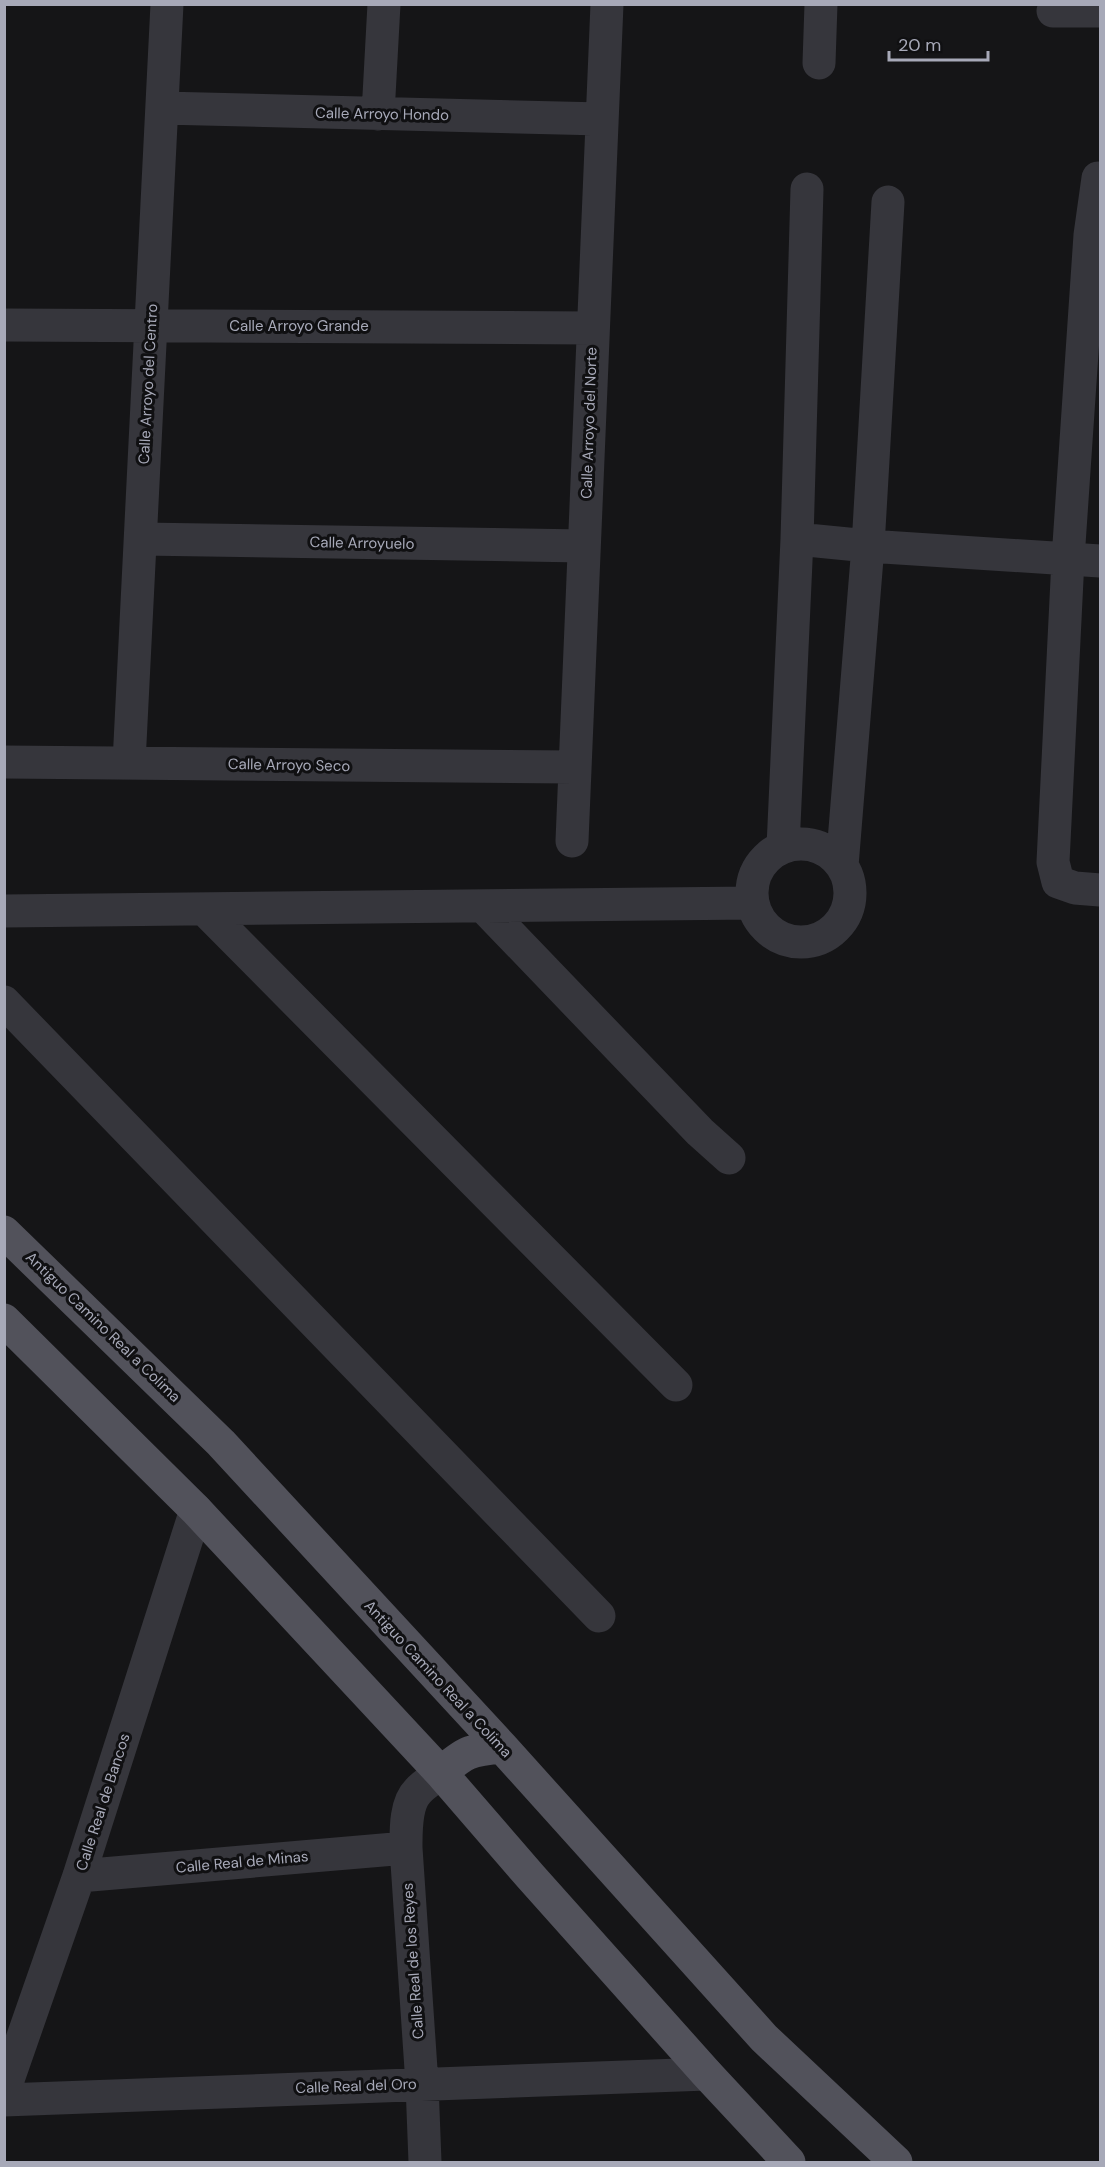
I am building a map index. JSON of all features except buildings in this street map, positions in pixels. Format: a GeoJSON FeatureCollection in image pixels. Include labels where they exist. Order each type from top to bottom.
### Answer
{"type":"FeatureCollection","features":[{"type":"Feature","properties":{"kind":"main road","name":"Antiguo Camino Real a Colima"},"geometry":{"type":"LineString","coordinates":[[4,1232],[221,1443],[502,1747],[764,2038],[896,2163]]}},
{"type":"Feature","properties":{"kind":"main road"},"geometry":{"type":"LineString","coordinates":[[4,1320],[196,1510],[441,1773],[531,1877],[789,2163]]}},
{"type":"Feature","properties":{"kind":"main road"},"geometry":{"type":"LineString","coordinates":[[441,1773],[463,1754],[502,1747]]}},
{"type":"Feature","properties":{"kind":"street","name":"Calle Arroyo del Centro"},"geometry":{"type":"LineString","coordinates":[[129,763],[167,4]]}},
{"type":"Feature","properties":{"kind":"street"},"geometry":{"type":"LineString","coordinates":[[378,114],[384,4]]}},
{"type":"Feature","properties":{"kind":"street","name":"Calle Arroyo del Norte"},"geometry":{"type":"LineString","coordinates":[[572,841],[607,4]]}},
{"type":"Feature","properties":{"kind":"street"},"geometry":{"type":"LineString","coordinates":[[819,63],[821,4]]}},
{"type":"Feature","properties":{"kind":"street"},"geometry":{"type":"LineString","coordinates":[[1053,11],[1101,11]]}},
{"type":"Feature","properties":{"kind":"street","name":"Calle Arroyo Hondo"},"geometry":{"type":"LineString","coordinates":[[162,108],[602,119]]}},
{"type":"Feature","properties":{"kind":"street"},"geometry":{"type":"LineString","coordinates":[[1098,178],[1068,559],[1053,862],[1058,882],[1075,888],[1101,890]]}},
{"type":"Feature","properties":{"kind":"street"},"geometry":{"type":"LineString","coordinates":[[783,848],[797,539],[807,189]]}},
{"type":"Feature","properties":{"kind":"street"},"geometry":{"type":"LineString","coordinates":[[842,866],[868,546],[888,202]]}},
{"type":"Feature","properties":{"kind":"street","name":"Calle Arroyo Grande"},"geometry":{"type":"LineString","coordinates":[[4,325],[593,328]]}},
{"type":"Feature","properties":{"kind":"street","name":"Calle Arroyuelo"},"geometry":{"type":"LineString","coordinates":[[141,539],[584,546]]}},
{"type":"Feature","properties":{"kind":"street"},"geometry":{"type":"LineString","coordinates":[[797,539],[868,546],[1101,561]]}},
{"type":"Feature","properties":{"kind":"street","name":"Calle Arroyo Seco"},"geometry":{"type":"LineString","coordinates":[[4,762],[574,767]]}},
{"type":"Feature","properties":{"kind":"street"},"geometry":{"type":"LineString","coordinates":[[805,844],[816,846],[826,851],[842,866],[847,876],[850,899],[842,921],[835,930],[803,943],[781,938],[762,924],[753,903],[753,880],[758,870],[773,853],[783,848],[805,844]]}},
{"type":"Feature","properties":{"kind":"street"},"geometry":{"type":"LineString","coordinates":[[4,911],[753,903]]}},
{"type":"Feature","properties":{"kind":"street"},"geometry":{"type":"LineString","coordinates":[[483,906],[700,1132],[729,1158]]}},
{"type":"Feature","properties":{"kind":"street"},"geometry":{"type":"LineString","coordinates":[[204,909],[676,1385]]}},
{"type":"Feature","properties":{"kind":"street"},"geometry":{"type":"LineString","coordinates":[[4,1002],[598,1616]]}},
{"type":"Feature","properties":{"kind":"street","name":"Calle Real de Bancos"},"geometry":{"type":"LineString","coordinates":[[4,2091],[79,1876],[196,1510]]}},
{"type":"Feature","properties":{"kind":"street","name":"Calle Real de los Reyes"},"geometry":{"type":"LineString","coordinates":[[425,2163],[406,1848],[410,1809],[416,1792],[441,1773]]}},
{"type":"Feature","properties":{"kind":"street","name":"Calle Real de Minas"},"geometry":{"type":"LineString","coordinates":[[79,1876],[406,1848]]}},
{"type":"Feature","properties":{"kind":"street","name":"Calle Real del Oro"},"geometry":{"type":"LineString","coordinates":[[4,2100],[707,2074]]}}]}
